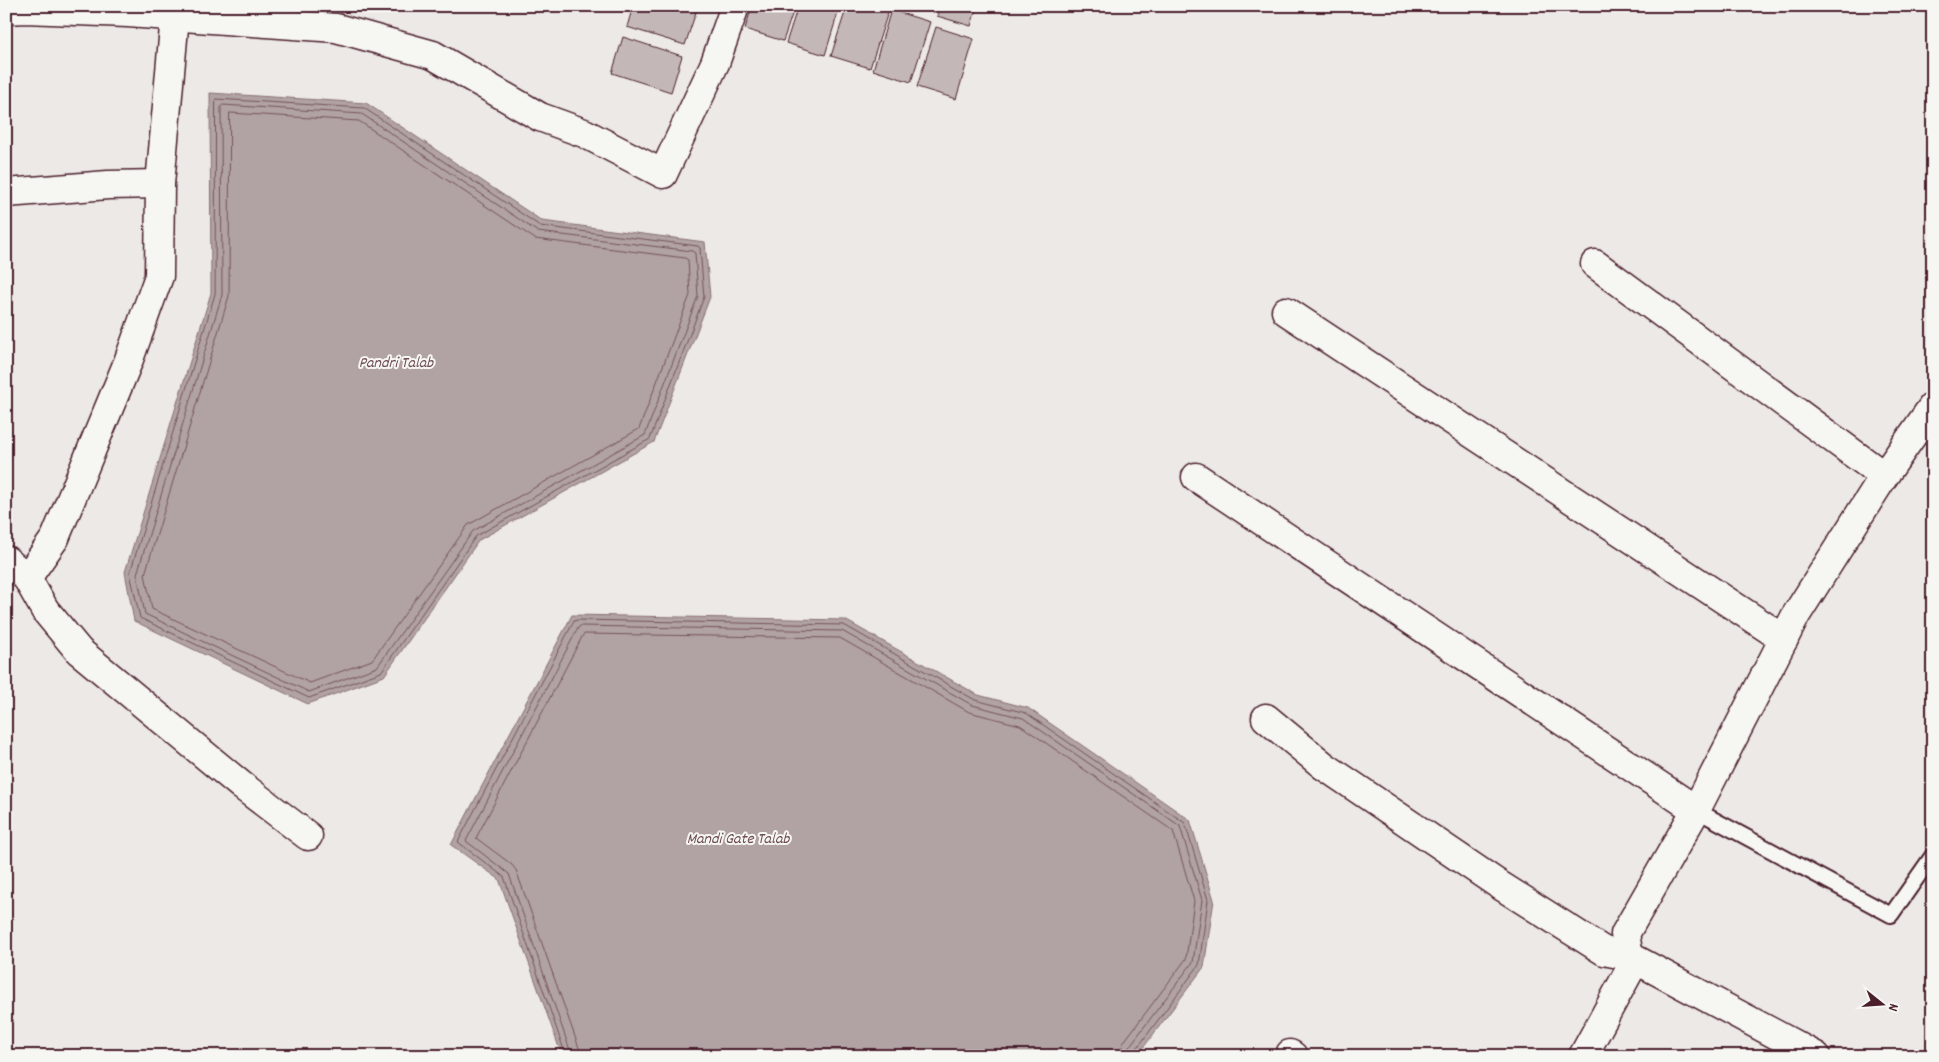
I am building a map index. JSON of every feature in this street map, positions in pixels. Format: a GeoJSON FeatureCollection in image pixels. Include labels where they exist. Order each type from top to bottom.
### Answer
{"type":"FeatureCollection","features":[{"type":"Feature","properties":{"kind":"street"},"geometry":{"type":"LineString","coordinates":[[19,8],[175,16],[336,28],[433,55],[540,117],[584,133],[663,174],[716,63],[734,6]]}},
{"type":"Feature","properties":{"kind":"street"},"geometry":{"type":"LineString","coordinates":[[27,578],[55,538],[128,362],[159,276],[160,184],[175,16]]}},
{"type":"Feature","properties":{"kind":"street"},"geometry":{"type":"LineString","coordinates":[[6,194],[108,185],[160,184]]}},
{"type":"Feature","properties":{"kind":"street"},"geometry":{"type":"LineString","coordinates":[[1595,264],[1884,476]]}},
{"type":"Feature","properties":{"kind":"street"},"geometry":{"type":"LineString","coordinates":[[1286,311],[1784,638]]}},
{"type":"Feature","properties":{"kind":"street"},"geometry":{"type":"LineString","coordinates":[[1583,1056],[1631,968],[1625,934],[1696,810],[1796,614],[1884,476],[1933,406]]}},
{"type":"Feature","properties":{"kind":"street"},"geometry":{"type":"LineString","coordinates":[[1196,477],[1696,810]]}},
{"type":"Feature","properties":{"kind":"street"},"geometry":{"type":"LineString","coordinates":[[6,560],[27,578],[45,610],[78,651],[241,785],[308,836]]}},
{"type":"Feature","properties":{"kind":"street"},"geometry":{"type":"LineString","coordinates":[[1266,718],[1324,766],[1498,884],[1604,951],[1629,956],[1816,1056]]}},
{"type":"Feature","properties":{"kind":"lane"},"geometry":{"type":"LineString","coordinates":[[1696,810],[1891,915],[1933,855]]}},
{"type":"Feature","properties":{"kind":"water","name":"Pandri Talab"},"geometry":{"type":"Polygon","coordinates":[[[210,93],[366,103],[542,221],[705,242],[710,297],[654,442],[479,540],[384,676],[308,704],[134,621],[125,572],[211,293],[210,93]]]}},
{"type":"Feature","properties":{"kind":"water","name":"Mandi Gate Talab"},"geometry":{"type":"Polygon","coordinates":[[[572,615],[845,620],[978,695],[1028,708],[1190,820],[1214,900],[1204,967],[1137,1056],[562,1056],[499,879],[451,845],[572,615]]]}},
{"type":"Feature","properties":{"kind":"building"},"geometry":{"type":"Polygon","coordinates":[[[633,6],[687,6],[697,9],[685,45],[627,27],[633,6]]]}},
{"type":"Feature","properties":{"kind":"building"},"geometry":{"type":"Polygon","coordinates":[[[752,6],[795,6],[783,41],[745,29],[752,6]]]}},
{"type":"Feature","properties":{"kind":"building"},"geometry":{"type":"Polygon","coordinates":[[[798,6],[840,6],[825,55],[786,43],[798,6]]]}},
{"type":"Feature","properties":{"kind":"building"},"geometry":{"type":"Polygon","coordinates":[[[847,6],[882,6],[889,9],[870,68],[831,56],[847,6]]]}},
{"type":"Feature","properties":{"kind":"building"},"geometry":{"type":"Polygon","coordinates":[[[913,6],[929,6],[928,11],[913,6]]]}},
{"type":"Feature","properties":{"kind":"building"},"geometry":{"type":"Polygon","coordinates":[[[940,6],[977,6],[971,26],[937,16],[940,6]]]}},
{"type":"Feature","properties":{"kind":"building"},"geometry":{"type":"Polygon","coordinates":[[[891,10],[930,22],[911,82],[873,70],[891,10]]]}},
{"type":"Feature","properties":{"kind":"building"},"geometry":{"type":"Polygon","coordinates":[[[936,27],[974,39],[956,99],[917,87],[936,27]]]}},
{"type":"Feature","properties":{"kind":"building"},"geometry":{"type":"Polygon","coordinates":[[[623,37],[682,56],[671,92],[612,73],[623,37]]]}}]}
